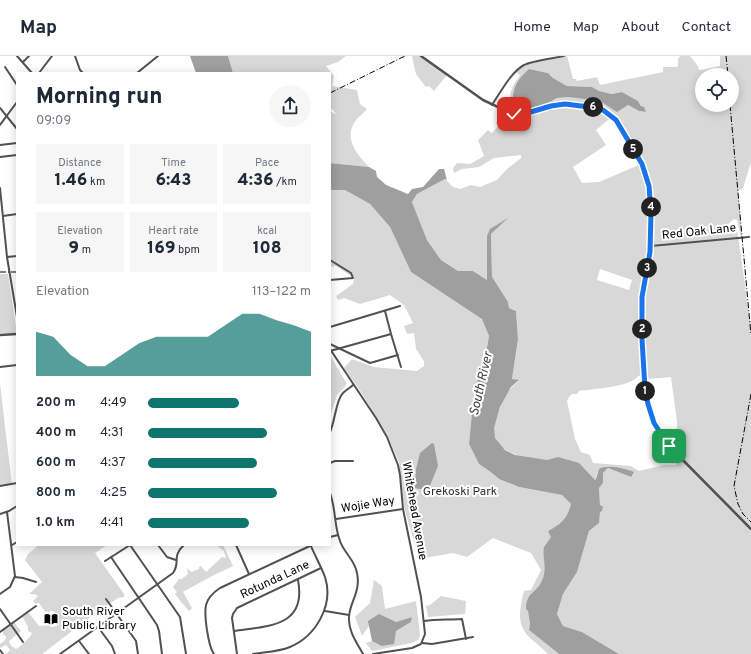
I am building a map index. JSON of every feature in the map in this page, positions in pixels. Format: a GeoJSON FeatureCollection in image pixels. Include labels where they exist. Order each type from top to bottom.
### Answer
{"type":"FeatureCollection","features":[{"type":"Feature","properties":{"kind":"street"},"geometry":{"type":"LineString","coordinates":[[17,56],[31,72]]}},
{"type":"Feature","properties":{"kind":"street"},"geometry":{"type":"LineString","coordinates":[[23,62],[29,56]]}},
{"type":"Feature","properties":{"kind":"street"},"geometry":{"type":"LineString","coordinates":[[40,72],[52,56]]}},
{"type":"Feature","properties":{"kind":"street"},"geometry":{"type":"LineString","coordinates":[[75,56],[82,72]]}},
{"type":"Feature","properties":{"kind":"street"},"geometry":{"type":"LineString","coordinates":[[137,72],[158,56]]}},
{"type":"Feature","properties":{"kind":"street"},"geometry":{"type":"LineString","coordinates":[[421,56],[470,92],[492,105],[511,113],[524,114],[551,106],[575,105],[603,110],[613,116],[620,125],[639,160],[647,181],[651,201],[651,246],[642,291],[645,389],[651,414],[658,430],[669,446],[751,529]]}},
{"type":"Feature","properties":{"kind":"street"},"geometry":{"type":"LineString","coordinates":[[492,105],[514,73],[524,65],[564,56]]}},
{"type":"Feature","properties":{"kind":"street"},"geometry":{"type":"LineString","coordinates":[[5,68],[16,84]]}},
{"type":"Feature","properties":{"kind":"street"},"geometry":{"type":"LineString","coordinates":[[0,125],[16,103]]}},
{"type":"Feature","properties":{"kind":"street"},"geometry":{"type":"LineString","coordinates":[[0,108],[16,128]]}},
{"type":"Feature","properties":{"kind":"street"},"geometry":{"type":"LineString","coordinates":[[0,145],[16,143]]}},
{"type":"Feature","properties":{"kind":"street"},"geometry":{"type":"LineString","coordinates":[[0,157],[16,155]]}},
{"type":"Feature","properties":{"kind":"street"},"geometry":{"type":"LineString","coordinates":[[0,188],[7,257],[16,311]]}},
{"type":"Feature","properties":{"kind":"street"},"geometry":{"type":"LineString","coordinates":[[3,216],[16,214]]}},
{"type":"Feature","properties":{"kind":"street","name":"Red Oak Lane"},"geometry":{"type":"LineString","coordinates":[[651,246],[749,237]]}},
{"type":"Feature","properties":{"kind":"street"},"geometry":{"type":"LineString","coordinates":[[7,257],[16,256]]}},
{"type":"Feature","properties":{"kind":"street"},"geometry":{"type":"LineString","coordinates":[[331,261],[351,273],[353,278],[331,280]]}},
{"type":"Feature","properties":{"kind":"street"},"geometry":{"type":"LineString","coordinates":[[331,328],[400,306]]}},
{"type":"Feature","properties":{"kind":"street"},"geometry":{"type":"LineString","coordinates":[[385,310],[401,367]]}},
{"type":"Feature","properties":{"kind":"street"},"geometry":{"type":"LineString","coordinates":[[0,335],[16,334]]}},
{"type":"Feature","properties":{"kind":"street"},"geometry":{"type":"LineString","coordinates":[[331,351],[391,334]]}},
{"type":"Feature","properties":{"kind":"street"},"geometry":{"type":"LineString","coordinates":[[331,344],[370,363],[398,355]]}},
{"type":"Feature","properties":{"kind":"street","name":"Whitehead Avenue"},"geometry":{"type":"LineString","coordinates":[[331,351],[376,418],[387,437],[400,470],[403,509],[421,598],[424,621],[425,634],[422,642]]}},
{"type":"Feature","properties":{"kind":"street"},"geometry":{"type":"LineString","coordinates":[[0,367],[16,365]]}},
{"type":"Feature","properties":{"kind":"street"},"geometry":{"type":"LineString","coordinates":[[331,430],[334,425],[340,397],[354,385]]}},
{"type":"Feature","properties":{"kind":"street"},"geometry":{"type":"LineString","coordinates":[[331,463],[335,461],[353,461]]}},
{"type":"Feature","properties":{"kind":"street"},"geometry":{"type":"LineString","coordinates":[[0,486],[16,483]]}},
{"type":"Feature","properties":{"kind":"street"},"geometry":{"type":"LineString","coordinates":[[331,498],[338,535],[342,546],[352,559],[357,573],[357,591],[349,615],[352,635],[363,654]]}},
{"type":"Feature","properties":{"kind":"street"},"geometry":{"type":"LineString","coordinates":[[0,514],[16,507]]}},
{"type":"Feature","properties":{"kind":"street","name":"Wojie Way"},"geometry":{"type":"LineString","coordinates":[[336,519],[403,509]]}},
{"type":"Feature","properties":{"kind":"street"},"geometry":{"type":"LineString","coordinates":[[0,594],[10,587],[15,577],[7,512]]}},
{"type":"Feature","properties":{"kind":"street"},"geometry":{"type":"LineString","coordinates":[[331,537],[338,535]]}},
{"type":"Feature","properties":{"kind":"street"},"geometry":{"type":"LineString","coordinates":[[12,545],[16,543]]}},
{"type":"Feature","properties":{"kind":"street"},"geometry":{"type":"LineString","coordinates":[[105,561],[128,546]]}},
{"type":"Feature","properties":{"kind":"street"},"geometry":{"type":"LineString","coordinates":[[131,546],[180,617],[186,654]]}},
{"type":"Feature","properties":{"kind":"street"},"geometry":{"type":"LineString","coordinates":[[159,546],[167,557],[176,560]]}},
{"type":"Feature","properties":{"kind":"street"},"geometry":{"type":"LineString","coordinates":[[60,654],[173,573],[176,568],[178,552],[183,546]]}},
{"type":"Feature","properties":{"kind":"street"},"geometry":{"type":"LineString","coordinates":[[236,546],[249,574]]}},
{"type":"Feature","properties":{"kind":"street"},"geometry":{"type":"LineString","coordinates":[[214,654],[210,647],[206,614],[208,600],[214,592],[310,546]]}},
{"type":"Feature","properties":{"kind":"street"},"geometry":{"type":"LineString","coordinates":[[253,654],[284,649],[307,637],[315,628],[324,611],[327,590],[325,576],[312,546]]}},
{"type":"Feature","properties":{"kind":"street"},"geometry":{"type":"LineString","coordinates":[[111,557],[159,628],[162,654]]}},
{"type":"Feature","properties":{"kind":"street","name":"Rotunda Lane"},"geometry":{"type":"LineString","coordinates":[[237,654],[233,614],[237,608],[321,568]]}},
{"type":"Feature","properties":{"kind":"street"},"geometry":{"type":"LineString","coordinates":[[15,577],[26,578],[36,582]]}},
{"type":"Feature","properties":{"kind":"street"},"geometry":{"type":"LineString","coordinates":[[234,631],[274,625],[287,619],[293,612],[300,597],[298,580]]}},
{"type":"Feature","properties":{"kind":"street"},"geometry":{"type":"LineString","coordinates":[[106,599],[136,641],[138,654]]}},
{"type":"Feature","properties":{"kind":"street"},"geometry":{"type":"LineString","coordinates":[[0,632],[36,606]]}},
{"type":"Feature","properties":{"kind":"street"},"geometry":{"type":"LineString","coordinates":[[0,609],[23,642]]}},
{"type":"Feature","properties":{"kind":"street"},"geometry":{"type":"LineString","coordinates":[[324,611],[349,615]]}},
{"type":"Feature","properties":{"kind":"street"},"geometry":{"type":"LineString","coordinates":[[424,621],[438,619],[444,621],[462,618],[466,639]]}},
{"type":"Feature","properties":{"kind":"street"},"geometry":{"type":"LineString","coordinates":[[98,627],[112,646],[115,654]]}},
{"type":"Feature","properties":{"kind":"street"},"geometry":{"type":"LineString","coordinates":[[373,654],[412,648],[422,642],[432,644],[473,637]]}},
{"type":"Feature","properties":{"kind":"street"},"geometry":{"type":"LineString","coordinates":[[79,641],[89,654]]}},
{"type":"Feature","properties":{"kind":"street"},"geometry":{"type":"LineString","coordinates":[[0,650],[3,654]]}},
{"type":"Feature","properties":{"kind":"green space"},"geometry":{"type":"Polygon","coordinates":[[[228,56],[346,56],[338,62],[326,66],[331,72],[233,72],[228,56]]]}},
{"type":"Feature","properties":{"kind":"green space"},"geometry":{"type":"Polygon","coordinates":[[[412,56],[421,56],[447,75],[434,91],[429,86],[426,87],[416,74],[412,56]]]}},
{"type":"Feature","properties":{"kind":"green space"},"geometry":{"type":"Polygon","coordinates":[[[567,56],[573,79],[576,79],[577,81],[597,77],[600,85],[663,72],[663,67],[678,67],[678,59],[680,56],[690,56],[698,68],[695,68],[695,112],[739,112],[739,68],[710,68],[720,66],[720,56],[751,56],[751,162],[743,188],[738,191],[742,237],[737,220],[734,219],[727,225],[734,234],[737,232],[738,234],[751,322],[751,654],[619,654],[582,632],[563,626],[557,614],[563,594],[577,572],[589,531],[599,523],[599,488],[603,483],[603,473],[608,468],[631,477],[629,470],[609,467],[597,473],[595,480],[558,457],[546,460],[532,459],[510,452],[499,444],[494,435],[496,421],[504,398],[512,387],[519,381],[512,379],[518,339],[516,311],[509,308],[508,302],[492,278],[491,234],[506,220],[487,236],[487,280],[473,271],[458,271],[441,260],[427,240],[412,202],[417,194],[445,179],[453,187],[460,189],[471,185],[480,187],[497,180],[507,169],[521,158],[521,155],[494,158],[479,167],[462,169],[454,173],[453,168],[457,163],[470,164],[484,156],[478,140],[488,130],[492,133],[499,125],[496,123],[503,110],[514,113],[510,98],[512,89],[520,75],[516,72],[524,65],[567,56]],[[529,69],[522,75],[526,110],[550,102],[557,98],[568,97],[600,101],[617,111],[628,105],[639,111],[646,112],[638,101],[622,92],[612,94],[599,91],[592,87],[567,86],[553,78],[548,73],[529,69]],[[613,116],[596,130],[606,145],[573,167],[582,183],[599,182],[641,164],[613,116]],[[600,269],[597,280],[629,290],[632,280],[600,269]],[[638,376],[634,380],[611,387],[579,391],[577,394],[572,394],[569,397],[567,401],[575,439],[581,452],[590,455],[593,463],[631,466],[639,471],[664,465],[676,465],[677,422],[671,377],[645,379],[644,376],[638,376]]]}},
{"type":"Feature","properties":{"kind":"green space"},"geometry":{"type":"Polygon","coordinates":[[[331,72],[334,76],[332,86],[357,90],[360,104],[367,109],[354,123],[351,131],[351,137],[357,153],[369,167],[331,163],[331,112],[337,115],[332,109],[331,72]]]}},
{"type":"Feature","properties":{"kind":"green space","name":"Grekoski Park"},"geometry":{"type":"Polygon","coordinates":[[[331,190],[345,190],[370,204],[390,227],[411,272],[482,318],[489,336],[485,359],[474,392],[469,444],[479,464],[499,479],[519,487],[562,495],[571,504],[568,513],[563,520],[557,526],[548,531],[552,537],[544,547],[545,573],[541,584],[532,593],[528,610],[530,624],[529,630],[559,654],[548,654],[526,634],[521,622],[520,610],[524,591],[531,590],[541,570],[531,553],[493,538],[467,557],[453,553],[419,559],[404,507],[399,462],[387,434],[344,368],[352,359],[374,367],[417,371],[424,366],[424,361],[416,349],[414,333],[407,334],[404,326],[413,323],[404,305],[390,295],[360,304],[344,298],[338,300],[336,296],[353,284],[354,278],[336,266],[331,267],[331,190]]]}},
{"type":"Feature","properties":{"kind":"green space"},"geometry":{"type":"Polygon","coordinates":[[[0,274],[8,274],[16,333],[0,333],[0,274]]]}},
{"type":"Feature","properties":{"kind":"green space"},"geometry":{"type":"Polygon","coordinates":[[[331,357],[347,384],[337,395],[331,414],[331,357]]]}},
{"type":"Feature","properties":{"kind":"green space"},"geometry":{"type":"Polygon","coordinates":[[[0,384],[12,485],[0,486],[0,384]]]}},
{"type":"Feature","properties":{"kind":"green space"},"geometry":{"type":"Polygon","coordinates":[[[38,546],[106,546],[95,553],[124,594],[124,597],[118,598],[97,612],[42,654],[6,654],[10,650],[6,645],[0,648],[0,644],[6,637],[3,634],[3,630],[14,622],[21,631],[9,641],[13,647],[16,649],[18,648],[32,633],[28,631],[28,627],[22,616],[28,612],[39,626],[57,626],[54,612],[45,612],[39,603],[36,604],[33,601],[38,596],[29,594],[42,582],[25,560],[28,554],[38,546]]]}},
{"type":"Feature","properties":{"kind":"green space"},"geometry":{"type":"Polygon","coordinates":[[[217,546],[223,546],[233,566],[183,592],[192,608],[189,611],[175,594],[177,592],[173,587],[179,579],[182,579],[188,574],[187,568],[191,572],[199,569],[201,566],[206,572],[222,557],[226,558],[224,551],[217,546]]]}},
{"type":"Feature","properties":{"kind":"green space"},"geometry":{"type":"Polygon","coordinates":[[[374,580],[382,586],[385,609],[416,601],[420,635],[418,640],[412,643],[372,651],[366,643],[372,641],[382,645],[396,631],[411,622],[412,617],[396,622],[369,626],[362,636],[355,617],[370,603],[374,580]]]}},
{"type":"Feature","properties":{"kind":"green space"},"geometry":{"type":"Polygon","coordinates":[[[441,596],[466,601],[465,614],[428,617],[426,606],[430,605],[441,596]]]}},
{"type":"Feature","properties":{"kind":"water"},"geometry":{"type":"Polygon","coordinates":[[[190,56],[228,56],[233,72],[196,72],[190,56]]]}},
{"type":"Feature","properties":{"kind":"water"},"geometry":{"type":"Polygon","coordinates":[[[529,69],[548,73],[553,78],[567,86],[592,87],[599,91],[612,94],[622,92],[638,101],[641,106],[644,107],[646,112],[639,111],[628,105],[617,112],[600,101],[568,97],[557,98],[550,102],[526,110],[515,109],[513,97],[515,87],[521,77],[529,69]]]}},
{"type":"Feature","properties":{"kind":"water","name":"South River"},"geometry":{"type":"Polygon","coordinates":[[[331,163],[369,167],[376,171],[377,177],[386,185],[408,194],[412,189],[423,187],[439,169],[444,169],[447,180],[445,179],[417,194],[412,202],[427,240],[441,260],[458,271],[473,271],[487,280],[487,236],[490,229],[508,218],[491,234],[492,277],[508,302],[509,308],[516,311],[518,339],[512,379],[519,380],[511,387],[500,407],[494,428],[495,438],[505,450],[515,455],[547,460],[558,457],[579,463],[595,480],[599,469],[606,467],[616,467],[634,472],[631,477],[608,468],[603,473],[603,483],[599,488],[600,505],[603,507],[602,511],[600,512],[599,523],[589,531],[577,572],[563,594],[557,614],[563,626],[582,632],[619,654],[559,654],[529,630],[530,624],[528,611],[526,609],[527,603],[530,595],[538,587],[543,578],[545,570],[544,547],[551,537],[548,531],[557,526],[563,520],[568,513],[571,504],[562,495],[519,487],[499,479],[479,464],[469,444],[474,392],[485,359],[489,336],[482,319],[411,272],[390,227],[370,204],[345,190],[331,190],[331,163]]]}},
{"type":"Feature","properties":{"kind":"water"},"geometry":{"type":"Polygon","coordinates":[[[432,443],[434,444],[438,466],[429,488],[415,488],[416,469],[420,453],[432,443]]]}},
{"type":"Feature","properties":{"kind":"water"},"geometry":{"type":"Polygon","coordinates":[[[379,614],[396,622],[412,617],[411,622],[396,631],[394,644],[382,646],[372,641],[368,621],[379,614]]]}},
{"type":"Feature","properties":{"kind":"railway"},"geometry":{"type":"LineString","coordinates":[[331,93],[405,56]]}},
{"type":"Feature","properties":{"kind":"railway"},"geometry":{"type":"LineString","coordinates":[[726,56],[727,68]]}},
{"type":"Feature","properties":{"kind":"railway"},"geometry":{"type":"LineString","coordinates":[[731,112],[751,335]]}},
{"type":"Feature","properties":{"kind":"railway"},"geometry":{"type":"LineString","coordinates":[[0,272],[16,272]]}},
{"type":"Feature","properties":{"kind":"railway"},"geometry":{"type":"LineString","coordinates":[[751,394],[734,486],[738,504],[743,514],[751,522]]}},
{"type":"Feature","properties":{"kind":"place","name":"South River Public Library"},"geometry":{"type":"Point","coordinates":[51,619]}},
{"type":"Feature","properties":{"kind":"route"},"geometry":{"type":"LineString","coordinates":[[514,114],[524,114],[551,106],[565,104],[603,110],[613,116],[616,120],[642,164],[649,186],[651,213],[651,246],[642,291],[642,339],[645,389],[654,423],[661,436],[669,446]]}}]}
